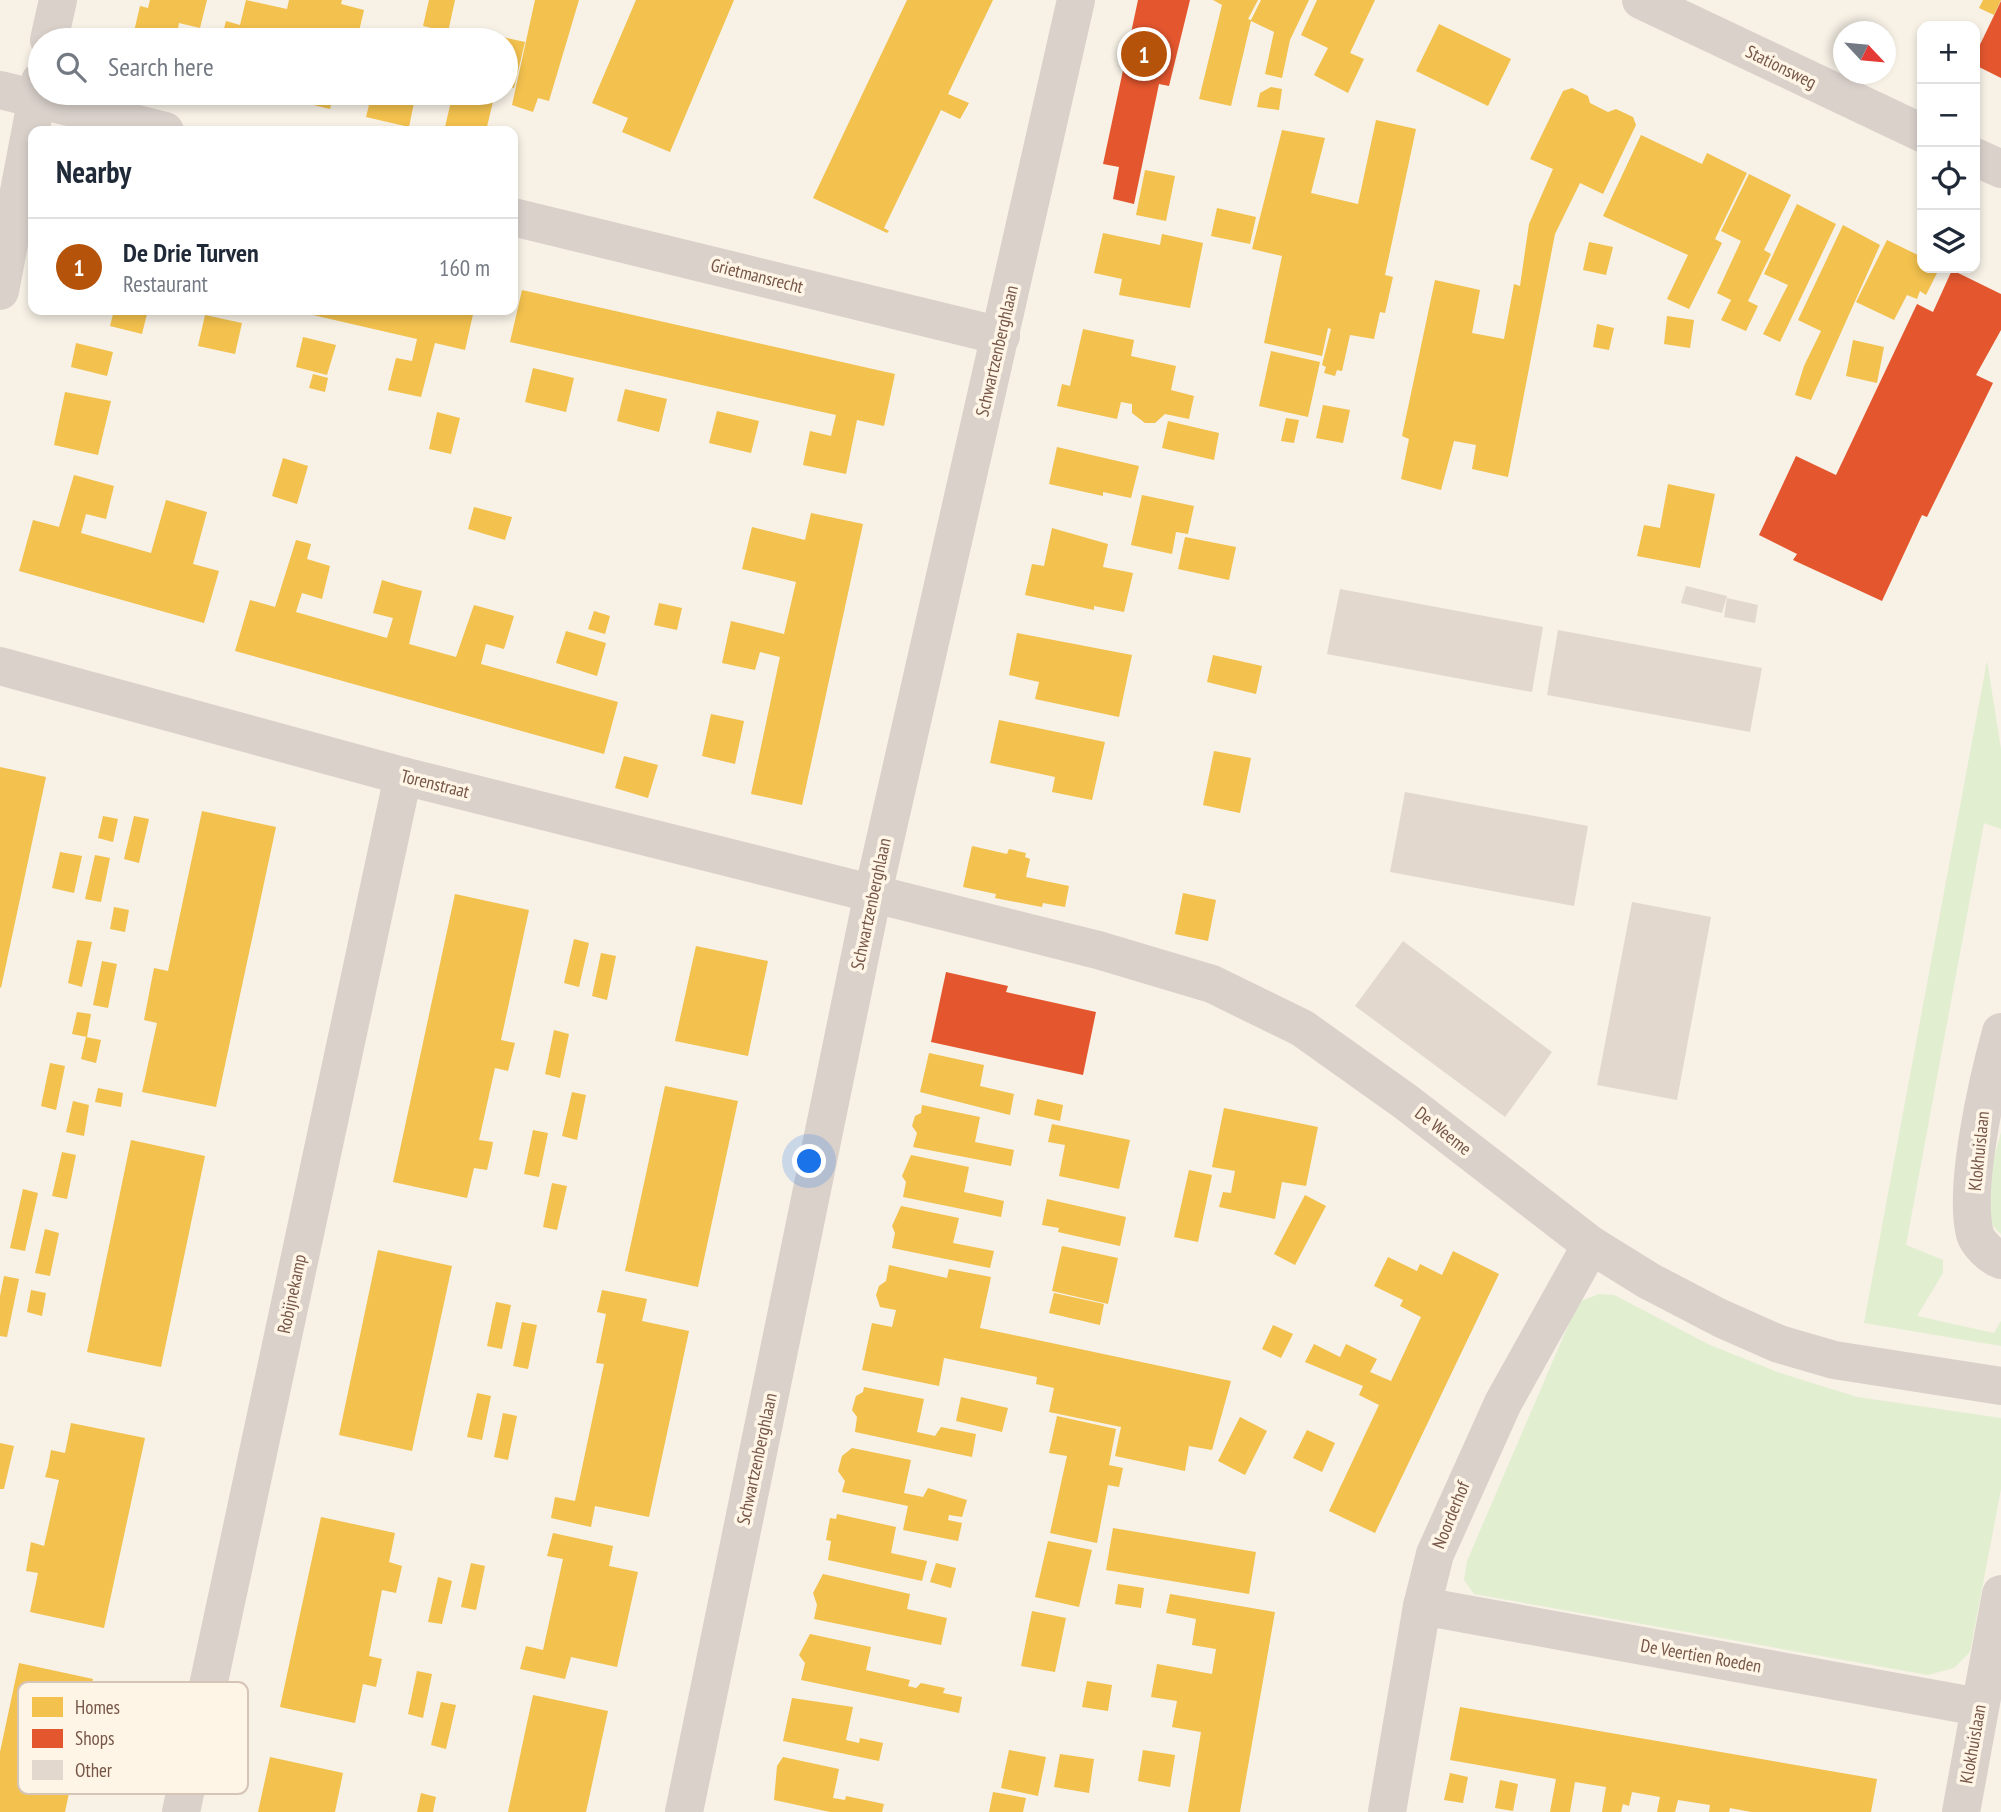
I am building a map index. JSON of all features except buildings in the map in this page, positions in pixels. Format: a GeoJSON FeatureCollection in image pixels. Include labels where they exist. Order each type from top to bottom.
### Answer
{"type":"FeatureCollection","features":[{"type":"Feature","properties":{"kind":"street"},"geometry":{"type":"LineString","coordinates":[[52,28],[58,0]]}},
{"type":"Feature","properties":{"kind":"street","name":"Schwartzenberghlaan"},"geometry":{"type":"LineString","coordinates":[[684,1812],[873,894],[1076,0]]}},
{"type":"Feature","properties":{"kind":"street","name":"Stationsweg"},"geometry":{"type":"LineString","coordinates":[[1641,0],[1917,131]]}},
{"type":"Feature","properties":{"kind":"street"},"geometry":{"type":"LineString","coordinates":[[0,90],[28,90]]}},
{"type":"Feature","properties":{"kind":"street"},"geometry":{"type":"LineString","coordinates":[[31,126],[35,105]]}},
{"type":"Feature","properties":{"kind":"street"},"geometry":{"type":"LineString","coordinates":[[84,105],[150,126]]}},
{"type":"Feature","properties":{"kind":"street"},"geometry":{"type":"LineString","coordinates":[[0,291],[28,143]]}},
{"type":"Feature","properties":{"kind":"street"},"geometry":{"type":"LineString","coordinates":[[1980,159],[2001,169]]}},
{"type":"Feature","properties":{"kind":"street","name":"Grietmansrecht"},"geometry":{"type":"LineString","coordinates":[[518,218],[1001,336]]}},
{"type":"Feature","properties":{"kind":"street","name":"Torenstraat"},"geometry":{"type":"LineString","coordinates":[[0,666],[403,776],[873,894]]}},
{"type":"Feature","properties":{"kind":"street","name":"Robijnekamp"},"geometry":{"type":"LineString","coordinates":[[209,1682],[403,776]]}},
{"type":"Feature","properties":{"kind":"street","name":"De Weeme"},"geometry":{"type":"LineString","coordinates":[[873,894],[1098,950],[1212,984],[1302,1028],[1406,1102],[1591,1245],[1672,1293],[1779,1344],[1846,1362],[2001,1385]]}},
{"type":"Feature","properties":{"kind":"street","name":"Klokhuislaan"},"geometry":{"type":"LineString","coordinates":[[2001,1032],[1980,1128],[1974,1209],[1975,1236],[1993,1257],[2001,1260]]}},
{"type":"Feature","properties":{"kind":"street","name":"Noorderhof"},"geometry":{"type":"LineString","coordinates":[[1387,1812],[1422,1606],[1435,1554],[1468,1474],[1503,1403],[1591,1245]]}},
{"type":"Feature","properties":{"kind":"street","name":"Klokhuislaan"},"geometry":{"type":"LineString","coordinates":[[1961,1812],[2001,1594]]}},
{"type":"Feature","properties":{"kind":"street","name":"De Veertien Roeden"},"geometry":{"type":"LineString","coordinates":[[1422,1606],[1979,1707]]}},
{"type":"Feature","properties":{"kind":"street","name":"Robijnekamp"},"geometry":{"type":"LineString","coordinates":[[181,1812],[185,1794]]}},
{"type":"Feature","properties":{"kind":"green space"},"geometry":{"type":"Polygon","coordinates":[[[1987,661],[2001,749],[2001,829],[1984,823],[1906,1245],[1943,1260],[1943,1273],[1917,1316],[1994,1333],[2001,1321],[2001,1346],[1864,1323],[1987,661]]]}},
{"type":"Feature","properties":{"kind":"green space"},"geometry":{"type":"Polygon","coordinates":[[[2001,1132],[2001,1234],[1988,1212],[1987,1199],[2001,1132]]]}},
{"type":"Feature","properties":{"kind":"green space"},"geometry":{"type":"Polygon","coordinates":[[[1599,1294],[1614,1295],[1710,1345],[1780,1373],[1857,1397],[2001,1418],[2001,1489],[1970,1652],[1954,1668],[1928,1675],[1474,1594],[1464,1580],[1467,1561],[1573,1314],[1581,1301],[1599,1294]]]}},
{"type":"Feature","properties":{"kind":"place","name":"De Drie Turven"},"geometry":{"type":"Point","coordinates":[1144,54]}}]}
